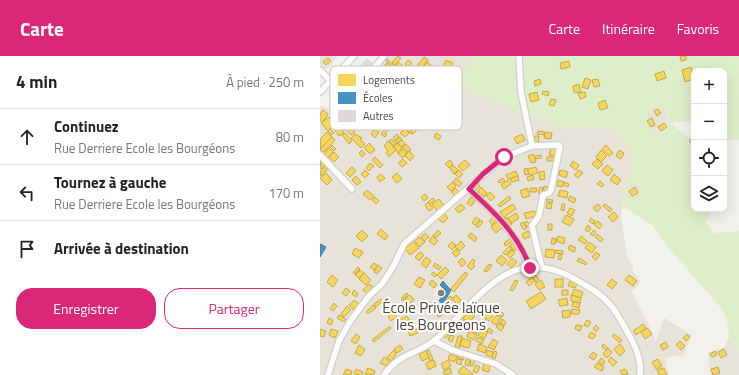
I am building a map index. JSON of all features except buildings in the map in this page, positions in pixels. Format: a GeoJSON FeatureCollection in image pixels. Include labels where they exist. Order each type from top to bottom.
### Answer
{"type":"FeatureCollection","features":[{"type":"Feature","properties":{"kind":"street"},"geometry":{"type":"LineString","coordinates":[[344,66],[354,56]]}},
{"type":"Feature","properties":{"kind":"street"},"geometry":{"type":"LineString","coordinates":[[374,66],[384,56]]}},
{"type":"Feature","properties":{"kind":"street"},"geometry":{"type":"LineString","coordinates":[[519,56],[521,92],[532,146]]}},
{"type":"Feature","properties":{"kind":"street"},"geometry":{"type":"LineString","coordinates":[[320,70],[330,79]]}},
{"type":"Feature","properties":{"kind":"street"},"geometry":{"type":"LineString","coordinates":[[320,92],[330,81]]}},
{"type":"Feature","properties":{"kind":"street"},"geometry":{"type":"LineString","coordinates":[[328,375],[339,342],[351,320],[369,296],[382,284],[393,267],[404,244],[504,157],[532,146],[554,144],[559,145],[560,147],[551,190],[543,196],[539,216],[532,226],[542,268]]}},
{"type":"Feature","properties":{"kind":"street"},"geometry":{"type":"LineString","coordinates":[[320,155],[352,189]]}},
{"type":"Feature","properties":{"kind":"street"},"geometry":{"type":"LineString","coordinates":[[469,189],[506,226],[523,251],[530,268]]}},
{"type":"Feature","properties":{"kind":"street"},"geometry":{"type":"LineString","coordinates":[[384,375],[398,359],[434,341],[475,299],[502,276],[513,270],[542,268],[559,271],[569,275],[596,290],[604,297],[612,307],[634,346],[640,363],[640,375]]}},
{"type":"Feature","properties":{"kind":"street"},"geometry":{"type":"LineString","coordinates":[[434,341],[452,350],[496,364],[513,375]]}},
{"type":"Feature","properties":{"kind":"shaded area"},"geometry":{"type":"Polygon","coordinates":[[[320,56],[337,56],[332,65],[326,69],[320,69],[320,56]]]}},
{"type":"Feature","properties":{"kind":"shaded area"},"geometry":{"type":"Polygon","coordinates":[[[380,56],[474,56],[462,75],[462,66],[373,66],[380,56]]]}},
{"type":"Feature","properties":{"kind":"shaded area"},"geometry":{"type":"Polygon","coordinates":[[[462,87],[517,111],[534,115],[563,126],[614,128],[634,159],[625,183],[621,215],[627,257],[634,267],[632,270],[641,282],[632,292],[656,340],[664,318],[692,335],[684,355],[665,358],[669,375],[320,375],[320,106],[327,108],[330,112],[330,130],[462,130],[462,87]]]}},
{"type":"Feature","properties":{"kind":"shaded area"},"geometry":{"type":"Polygon","coordinates":[[[657,105],[663,107],[669,122],[667,129],[656,134],[647,128],[645,121],[649,109],[657,105]]]}},
{"type":"Feature","properties":{"kind":"shaded area"},"geometry":{"type":"Polygon","coordinates":[[[691,136],[691,151],[686,144],[688,137],[691,136]]]}},
{"type":"Feature","properties":{"kind":"shaded area"},"geometry":{"type":"Polygon","coordinates":[[[634,184],[641,189],[642,192],[637,199],[634,200],[627,195],[626,192],[631,185],[634,184]]]}},
{"type":"Feature","properties":{"kind":"shaded area","name":"École Privée laïque les Bourgeons"},"geometry":{"type":"Polygon","coordinates":[[[443,279],[451,290],[443,304],[432,296],[443,279]]]}},
{"type":"Feature","properties":{"kind":"shaded area"},"geometry":{"type":"Polygon","coordinates":[[[729,337],[736,350],[739,350],[739,375],[710,375],[708,353],[724,347],[729,337]]]}},
{"type":"Feature","properties":{"kind":"green space"},"geometry":{"type":"Polygon","coordinates":[[[474,56],[739,56],[739,140],[727,140],[727,68],[691,68],[691,121],[670,123],[688,137],[686,144],[691,151],[691,212],[712,212],[705,222],[714,233],[739,231],[739,350],[736,350],[729,337],[727,319],[721,308],[667,246],[653,226],[622,206],[625,183],[634,159],[614,128],[563,126],[534,115],[517,111],[462,87],[462,75],[474,56]],[[657,105],[649,109],[646,120],[649,130],[656,134],[667,129],[668,126],[668,118],[663,108],[657,105]],[[634,183],[629,186],[626,191],[629,199],[635,200],[641,195],[641,188],[634,183]]]}},
{"type":"Feature","properties":{"kind":"place","name":"École Privée laïque les Bourgeons"},"geometry":{"type":"Point","coordinates":[441,293]}},
{"type":"Feature","properties":{"kind":"route"},"geometry":{"type":"LineString","coordinates":[[504,157],[483,174],[469,189],[496,214],[506,226],[526,256],[530,268]]}}]}
